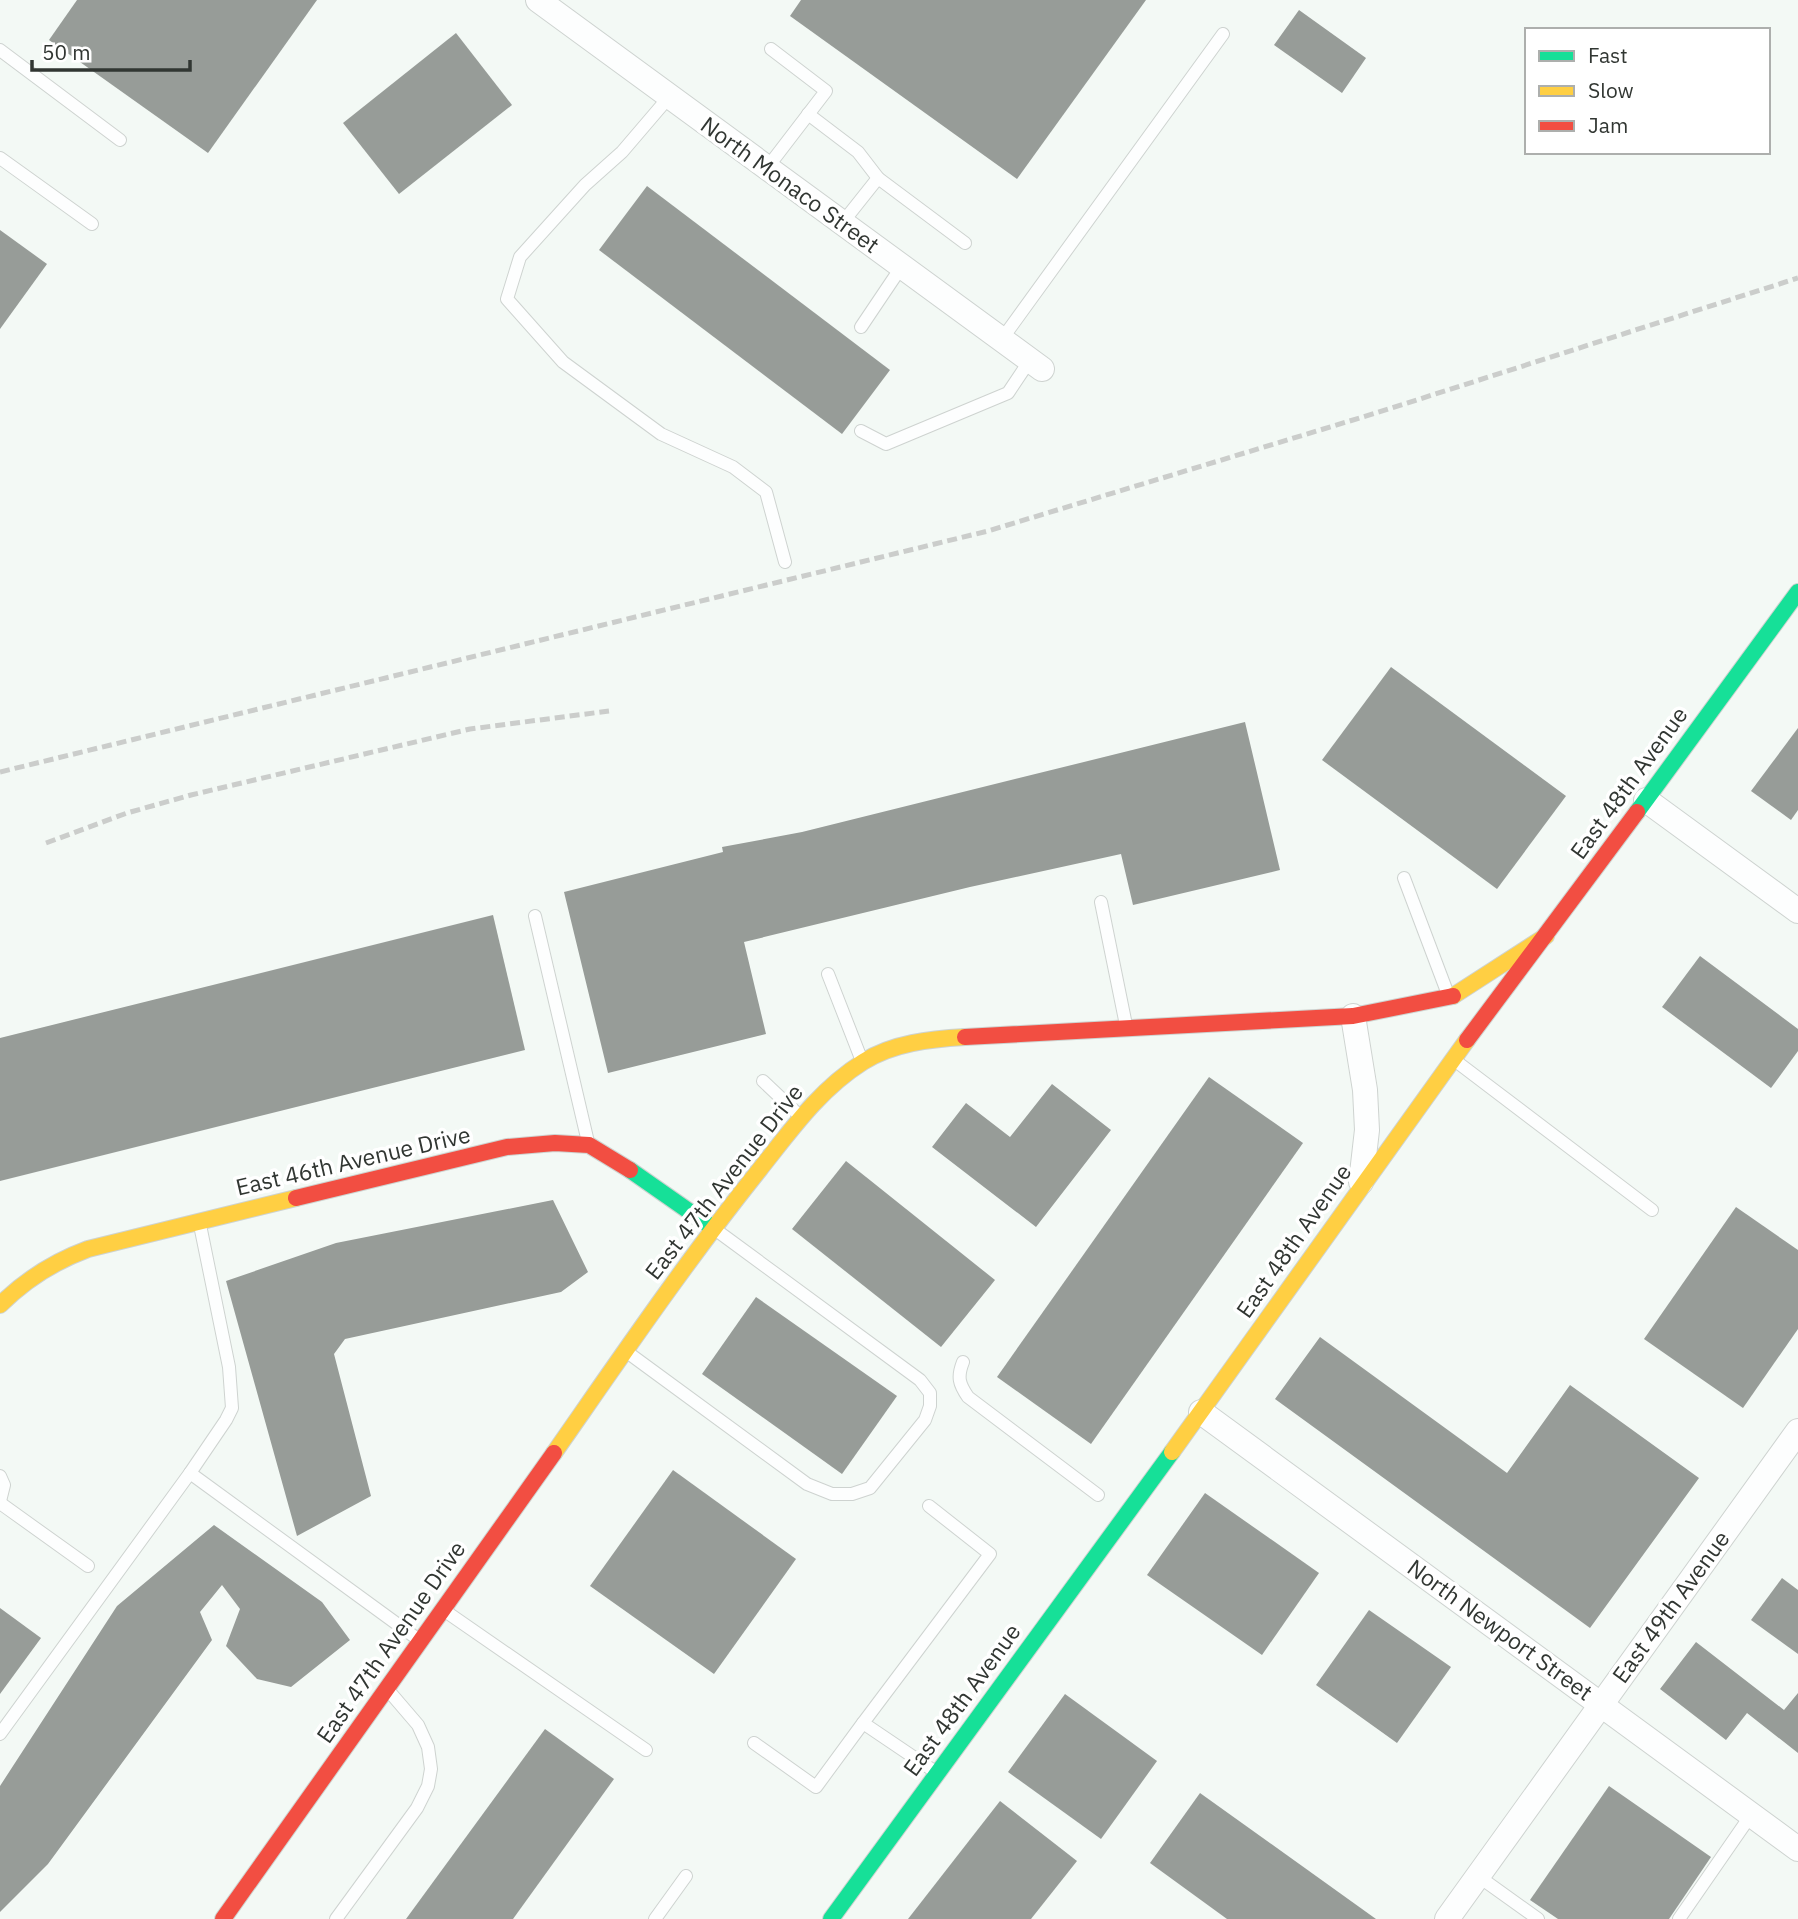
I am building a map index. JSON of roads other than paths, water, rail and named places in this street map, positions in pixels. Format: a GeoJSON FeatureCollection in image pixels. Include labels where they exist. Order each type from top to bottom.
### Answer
{"type":"FeatureCollection","features":[{"type":"Feature","properties":{"kind":"street","name":"North Monaco Street"},"geometry":{"type":"LineString","coordinates":[[538,0],[1036,364]]}},
{"type":"Feature","properties":{"kind":"street","name":"East 48th Avenue"},"geometry":{"type":"LineString","coordinates":[[831,1919],[1201,1412],[1453,1058],[1546,936],[1798,592]]}},
{"type":"Feature","properties":{"kind":"street"},"geometry":{"type":"LineString","coordinates":[[1646,800],[1798,911]]}},
{"type":"Feature","properties":{"kind":"street","name":"East 47th Avenue Drive"},"geometry":{"type":"LineString","coordinates":[[223,1919],[713,1228],[817,1098],[862,1062],[883,1051],[944,1038],[1353,1016],[1450,998],[1546,936]]}},
{"type":"Feature","properties":{"kind":"street"},"geometry":{"type":"LineString","coordinates":[[1353,1016],[1367,1130],[1361,1186]]}},
{"type":"Feature","properties":{"kind":"street","name":"East 46th Avenue Drive"},"geometry":{"type":"LineString","coordinates":[[0,1305],[27,1279],[71,1254],[507,1147],[555,1143],[589,1145],[647,1181],[713,1228]]}},
{"type":"Feature","properties":{"kind":"street","name":"North Newport Street"},"geometry":{"type":"LineString","coordinates":[[1201,1412],[1798,1849]]}},
{"type":"Feature","properties":{"kind":"street","name":"East 49th Avenue"},"geometry":{"type":"LineString","coordinates":[[1447,1919],[1601,1704],[1794,1445]]}},
{"type":"Feature","properties":{"kind":"lane"},"geometry":{"type":"LineString","coordinates":[[1002,339],[1223,34]]}},
{"type":"Feature","properties":{"kind":"lane"},"geometry":{"type":"LineString","coordinates":[[767,168],[826,91],[771,49]]}},
{"type":"Feature","properties":{"kind":"lane"},"geometry":{"type":"LineString","coordinates":[[0,50],[120,139]]}},
{"type":"Feature","properties":{"kind":"lane"},"geometry":{"type":"LineString","coordinates":[[669,97],[622,152],[585,185],[520,257],[507,299],[563,362],[662,434],[733,467],[766,492],[785,562]]}},
{"type":"Feature","properties":{"kind":"lane"},"geometry":{"type":"LineString","coordinates":[[808,114],[858,152],[878,178],[965,243]]}},
{"type":"Feature","properties":{"kind":"lane"},"geometry":{"type":"LineString","coordinates":[[0,158],[92,224]]}},
{"type":"Feature","properties":{"kind":"lane"},"geometry":{"type":"LineString","coordinates":[[843,222],[878,178]]}},
{"type":"Feature","properties":{"kind":"lane"},"geometry":{"type":"LineString","coordinates":[[861,327],[902,266]]}},
{"type":"Feature","properties":{"kind":"lane"},"geometry":{"type":"LineString","coordinates":[[861,431],[886,444],[1007,393],[1036,364]]}},
{"type":"Feature","properties":{"kind":"lane"},"geometry":{"type":"LineString","coordinates":[[1404,878],[1450,998]]}},
{"type":"Feature","properties":{"kind":"lane"},"geometry":{"type":"LineString","coordinates":[[1101,902],[1126,1028]]}},
{"type":"Feature","properties":{"kind":"lane"},"geometry":{"type":"LineString","coordinates":[[535,916],[589,1145]]}},
{"type":"Feature","properties":{"kind":"lane"},"geometry":{"type":"LineString","coordinates":[[828,974],[862,1062]]}},
{"type":"Feature","properties":{"kind":"lane"},"geometry":{"type":"LineString","coordinates":[[1453,1058],[1652,1210]]}},
{"type":"Feature","properties":{"kind":"lane"},"geometry":{"type":"LineString","coordinates":[[763,1081],[802,1117]]}},
{"type":"Feature","properties":{"kind":"lane"},"geometry":{"type":"LineString","coordinates":[[0,1734],[190,1473],[232,1408],[222,1328],[200,1221]]}},
{"type":"Feature","properties":{"kind":"lane"},"geometry":{"type":"LineString","coordinates":[[624,1350],[807,1484],[832,1494],[852,1494],[870,1488],[925,1420],[930,1406],[930,1393],[920,1380],[713,1228]]}},
{"type":"Feature","properties":{"kind":"lane"},"geometry":{"type":"LineString","coordinates":[[963,1362],[958,1374],[960,1386],[968,1397],[1098,1494]]}},
{"type":"Feature","properties":{"kind":"lane"},"geometry":{"type":"LineString","coordinates":[[190,1473],[419,1641]]}},
{"type":"Feature","properties":{"kind":"lane"},"geometry":{"type":"LineString","coordinates":[[0,1476],[4,1485],[0,1502],[88,1566]]}},
{"type":"Feature","properties":{"kind":"lane"},"geometry":{"type":"LineString","coordinates":[[754,1743],[816,1787],[990,1554],[929,1506]]}},
{"type":"Feature","properties":{"kind":"lane"},"geometry":{"type":"LineString","coordinates":[[442,1609],[646,1750]]}},
{"type":"Feature","properties":{"kind":"lane"},"geometry":{"type":"LineString","coordinates":[[335,1919],[417,1808],[428,1786],[431,1769],[428,1747],[418,1725],[386,1688]]}},
{"type":"Feature","properties":{"kind":"lane"},"geometry":{"type":"LineString","coordinates":[[863,1723],[937,1773]]}},
{"type":"Feature","properties":{"kind":"lane"},"geometry":{"type":"LineString","coordinates":[[1679,1919],[1751,1815]]}},
{"type":"Feature","properties":{"kind":"lane"},"geometry":{"type":"LineString","coordinates":[[1478,1875],[1538,1919]]}},
{"type":"Feature","properties":{"kind":"lane"},"geometry":{"type":"LineString","coordinates":[[655,1919],[686,1876]]}},
{"type":"Feature","properties":{"kind":"railway"},"geometry":{"type":"LineString","coordinates":[[0,772],[988,531],[1376,413],[1798,278]]}},
{"type":"Feature","properties":{"kind":"railway"},"geometry":{"type":"LineString","coordinates":[[46,843],[127,813],[191,795],[470,729],[609,711]]}}]}
